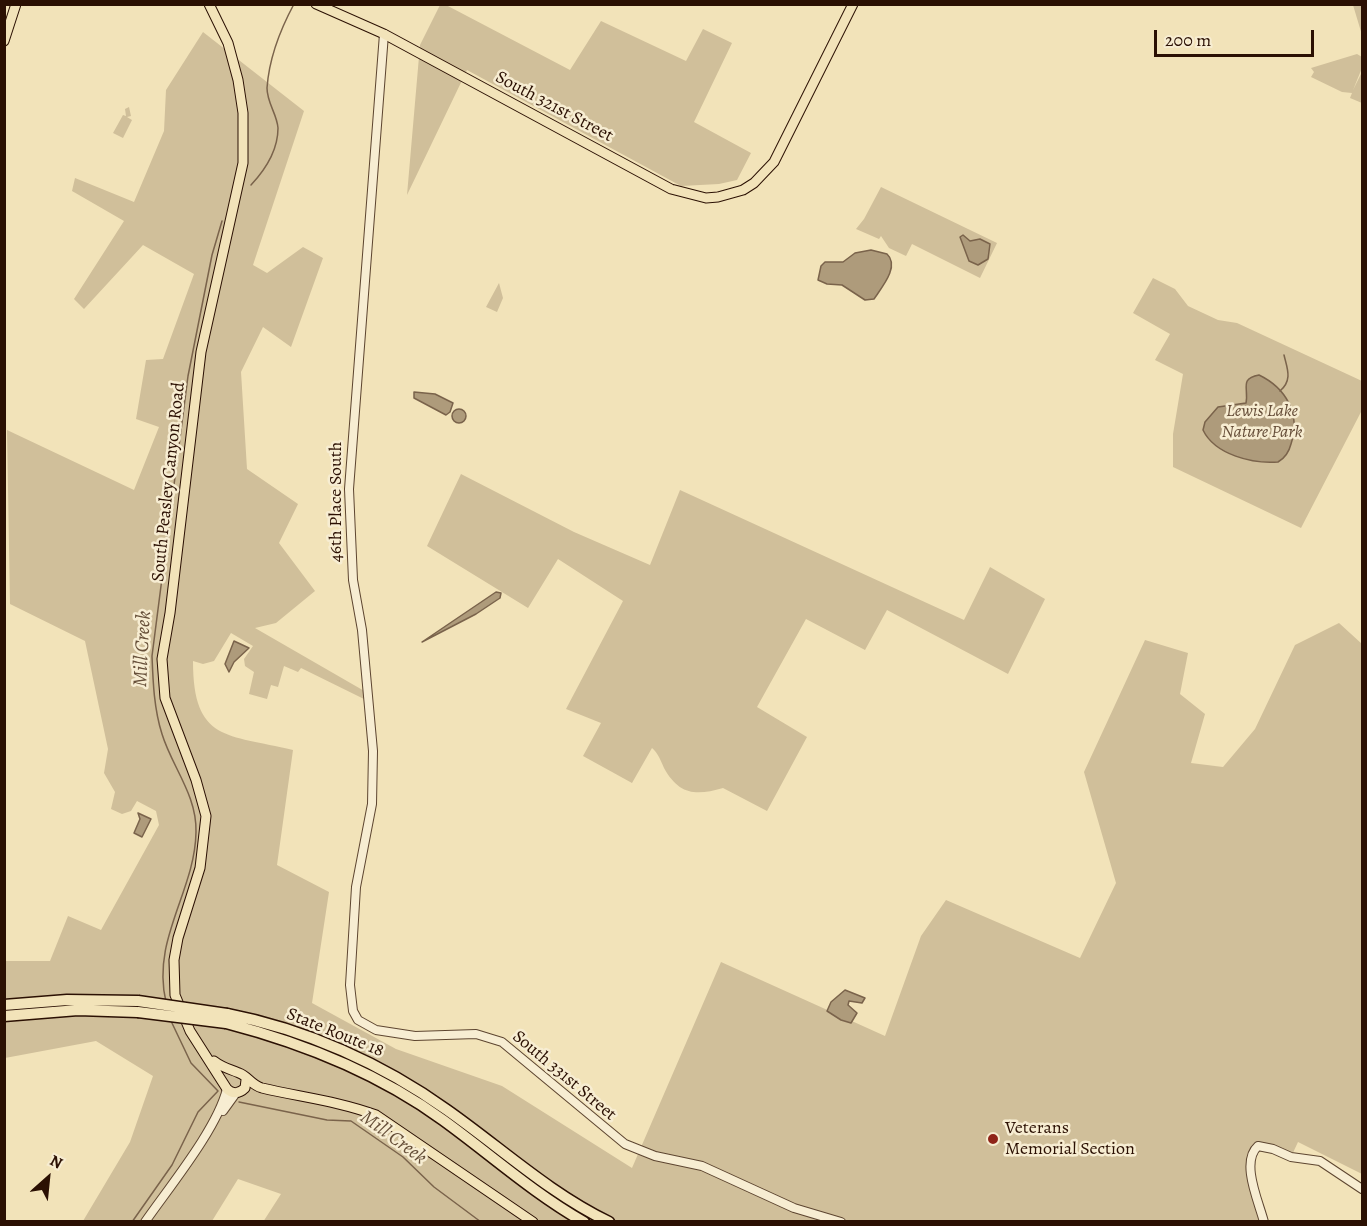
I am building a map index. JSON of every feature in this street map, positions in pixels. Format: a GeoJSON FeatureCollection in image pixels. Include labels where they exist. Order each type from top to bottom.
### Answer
{"type":"FeatureCollection","features":[{"type":"Feature","properties":{"kind":"highway","name":"State Route 18"},"geometry":{"type":"LineString","coordinates":[[4,1005],[67,1000],[138,1006],[226,1019],[303,1036],[393,1076],[446,1109],[564,1197],[609,1221]]}},
{"type":"Feature","properties":{"kind":"highway","name":"State Route 18"},"geometry":{"type":"LineString","coordinates":[[4,1016],[138,1006]]}},
{"type":"Feature","properties":{"kind":"highway","name":"State Route 18"},"geometry":{"type":"LineString","coordinates":[[226,1019],[316,1051],[395,1090],[442,1119],[542,1196],[584,1221]]}},
{"type":"Feature","properties":{"kind":"main road"},"geometry":{"type":"LineString","coordinates":[[4,41],[16,4]]}},
{"type":"Feature","properties":{"kind":"main road","name":"South Peasley Canyon Road"},"geometry":{"type":"LineString","coordinates":[[208,4],[228,44],[238,80],[243,113],[243,144],[240,179],[201,352],[170,613],[162,659],[165,698],[196,780],[206,816],[200,868],[181,920],[174,960],[176,995],[190,1031],[226,1086]]}},
{"type":"Feature","properties":{"kind":"main road","name":"South 321st Street"},"geometry":{"type":"LineString","coordinates":[[316,4],[384,34],[671,189],[706,198],[730,195],[754,183],[774,162],[853,4]]}},
{"type":"Feature","properties":{"kind":"main road","name":"South Peasley Canyon Road"},"geometry":{"type":"LineString","coordinates":[[190,1031],[214,1061],[233,1072]]}},
{"type":"Feature","properties":{"kind":"main road"},"geometry":{"type":"LineString","coordinates":[[301,1095],[240,1092],[226,1086],[227,1076],[233,1072],[242,1074],[246,1080],[260,1088],[301,1095],[348,1105],[376,1115],[533,1221]]}},
{"type":"Feature","properties":{"kind":"main road"},"geometry":{"type":"LineString","coordinates":[[240,1092],[246,1080]]}},
{"type":"Feature","properties":{"kind":"street","name":"46th Place South"},"geometry":{"type":"LineString","coordinates":[[351,969],[356,887],[372,804],[373,751],[362,630],[353,580],[349,532],[349,488],[384,34]]}},
{"type":"Feature","properties":{"kind":"street","name":"South 331st Street"},"geometry":{"type":"LineString","coordinates":[[351,969],[353,1011],[365,1025],[376,1030],[415,1035],[476,1034],[495,1039],[511,1048],[625,1144],[655,1156],[702,1166],[794,1208],[841,1221]]}},
{"type":"Feature","properties":{"kind":"street"},"geometry":{"type":"LineString","coordinates":[[204,1136],[222,1104],[226,1086]]}},
{"type":"Feature","properties":{"kind":"street"},"geometry":{"type":"LineString","coordinates":[[145,1221],[204,1136],[240,1092]]}},
{"type":"Feature","properties":{"kind":"street"},"geometry":{"type":"LineString","coordinates":[[1264,1221],[1250,1166],[1252,1154],[1258,1146],[1273,1149],[1291,1157],[1320,1161],[1362,1189]]}},
{"type":"Feature","properties":{"kind":"green space"},"geometry":{"type":"Polygon","coordinates":[[[440,5],[446,5],[570,70],[601,21],[686,61],[703,29],[732,43],[694,122],[751,153],[737,180],[719,184],[681,186],[467,70],[407,195],[420,45],[440,5]]]}},
{"type":"Feature","properties":{"kind":"green space"},"geometry":{"type":"Polygon","coordinates":[[[1353,5],[1362,5],[1362,35],[1353,5]]]}},
{"type":"Feature","properties":{"kind":"green space"},"geometry":{"type":"Polygon","coordinates":[[[203,32],[304,111],[253,265],[267,273],[303,247],[323,258],[291,347],[263,327],[241,372],[247,469],[298,504],[279,543],[315,591],[276,623],[255,628],[366,692],[364,699],[301,668],[298,672],[284,666],[278,687],[271,685],[267,699],[249,694],[254,672],[245,666],[244,659],[253,646],[231,633],[214,661],[203,664],[193,661],[199,707],[207,721],[218,730],[232,736],[293,750],[277,865],[329,892],[312,1003],[396,1049],[502,1086],[632,1168],[721,962],[885,1036],[921,936],[946,900],[1080,958],[1116,883],[1084,772],[1145,640],[1188,653],[1180,694],[1205,714],[1191,763],[1223,767],[1255,729],[1295,645],[1339,623],[1362,644],[1362,1174],[1298,1142],[1291,1157],[1264,1146],[1250,1159],[1264,1221],[263,1222],[281,1194],[238,1179],[212,1221],[83,1221],[130,1142],[153,1076],[96,1041],[5,1058],[5,961],[50,961],[68,916],[101,930],[159,825],[156,811],[137,801],[131,811],[122,814],[111,809],[115,792],[104,773],[108,749],[85,641],[10,604],[7,430],[134,490],[159,427],[136,419],[146,360],[163,359],[194,274],[143,245],[84,309],[74,299],[124,221],[72,191],[75,178],[134,202],[164,131],[166,90],[203,32]]]}},
{"type":"Feature","properties":{"kind":"green space"},"geometry":{"type":"Polygon","coordinates":[[[1357,54],[1362,57],[1362,68],[1353,90],[1362,72],[1362,103],[1350,98],[1352,93],[1342,92],[1311,77],[1314,72],[1311,68],[1357,54]]]}},
{"type":"Feature","properties":{"kind":"green space"},"geometry":{"type":"Polygon","coordinates":[[[129,107],[131,116],[127,117],[132,120],[123,138],[113,133],[123,115],[126,116],[125,109],[129,107]]]}},
{"type":"Feature","properties":{"kind":"green space"},"geometry":{"type":"Polygon","coordinates":[[[881,187],[997,243],[980,278],[912,244],[906,256],[889,248],[881,236],[879,239],[856,229],[881,187]]]}},
{"type":"Feature","properties":{"kind":"green space","name":"Lewis Lake Nature Park"},"geometry":{"type":"Polygon","coordinates":[[[1153,278],[1175,289],[1188,306],[1218,320],[1237,323],[1362,381],[1362,410],[1301,528],[1173,467],[1173,434],[1183,374],[1155,360],[1170,334],[1133,313],[1153,278]]]}},
{"type":"Feature","properties":{"kind":"green space"},"geometry":{"type":"Polygon","coordinates":[[[499,283],[503,298],[497,312],[486,307],[499,283]]]}},
{"type":"Feature","properties":{"kind":"green space"},"geometry":{"type":"Polygon","coordinates":[[[461,474],[574,532],[650,565],[680,490],[964,620],[990,567],[1045,599],[1008,674],[887,610],[865,650],[806,619],[757,707],[807,737],[767,811],[723,788],[696,792],[682,788],[670,777],[652,748],[632,783],[583,756],[601,723],[566,709],[623,601],[558,559],[528,608],[427,546],[461,474]]]}},
{"type":"Feature","properties":{"kind":"shaded area"},"geometry":{"type":"Polygon","coordinates":[[[963,235],[970,241],[980,239],[990,244],[988,259],[978,265],[969,261],[960,237],[963,235]]]}},
{"type":"Feature","properties":{"kind":"shaded area"},"geometry":{"type":"Polygon","coordinates":[[[871,250],[887,254],[892,264],[885,283],[874,299],[865,300],[842,285],[827,284],[818,280],[821,266],[825,262],[843,262],[855,253],[871,250]]]}},
{"type":"Feature","properties":{"kind":"shaded area"},"geometry":{"type":"Polygon","coordinates":[[[1259,375],[1277,387],[1289,403],[1292,412],[1294,433],[1291,444],[1283,459],[1278,462],[1246,459],[1225,452],[1209,439],[1203,430],[1205,422],[1218,407],[1246,403],[1247,382],[1259,375]]]}},
{"type":"Feature","properties":{"kind":"shaded area"},"geometry":{"type":"Polygon","coordinates":[[[414,392],[435,394],[453,403],[450,412],[446,415],[414,398],[414,392]]]}},
{"type":"Feature","properties":{"kind":"shaded area"},"geometry":{"type":"Polygon","coordinates":[[[459,409],[464,411],[466,416],[464,421],[459,423],[454,421],[452,416],[454,411],[459,409]]]}},
{"type":"Feature","properties":{"kind":"shaded area"},"geometry":{"type":"Polygon","coordinates":[[[496,592],[501,593],[500,598],[476,614],[422,642],[496,592]]]}},
{"type":"Feature","properties":{"kind":"shaded area"},"geometry":{"type":"Polygon","coordinates":[[[234,641],[249,648],[234,662],[229,672],[225,664],[234,641]]]}},
{"type":"Feature","properties":{"kind":"shaded area"},"geometry":{"type":"Polygon","coordinates":[[[138,813],[151,819],[142,837],[134,833],[140,819],[138,813]]]}},
{"type":"Feature","properties":{"kind":"shaded area"},"geometry":{"type":"Polygon","coordinates":[[[845,990],[865,998],[862,1003],[849,1001],[848,1005],[857,1013],[851,1023],[827,1011],[831,1002],[845,990]]]}},
{"type":"Feature","properties":{"kind":"waterway","name":"Mill Creek"},"geometry":{"type":"LineString","coordinates":[[251,185],[262,173],[276,144],[278,128],[267,93],[268,77],[276,45],[294,4]]}},
{"type":"Feature","properties":{"kind":"waterway","name":"Mill Creek"},"geometry":{"type":"LineString","coordinates":[[166,1002],[163,979],[164,957],[189,875],[196,832],[193,806],[159,725],[154,695],[152,656],[188,376],[212,255],[222,221]]}},
{"type":"Feature","properties":{"kind":"waterway"},"geometry":{"type":"LineString","coordinates":[[1280,391],[1288,378],[1284,355]]}},
{"type":"Feature","properties":{"kind":"waterway"},"geometry":{"type":"LineString","coordinates":[[132,1222],[172,1165],[198,1112],[218,1091],[191,1063],[171,1021]]}},
{"type":"Feature","properties":{"kind":"waterway","name":"Mill Creek"},"geometry":{"type":"LineString","coordinates":[[239,1102],[327,1120],[351,1121],[403,1157],[434,1187],[481,1222]]}},
{"type":"Feature","properties":{"kind":"place","name":"Veterans Memorial Section"},"geometry":{"type":"Point","coordinates":[993,1139]}}]}
